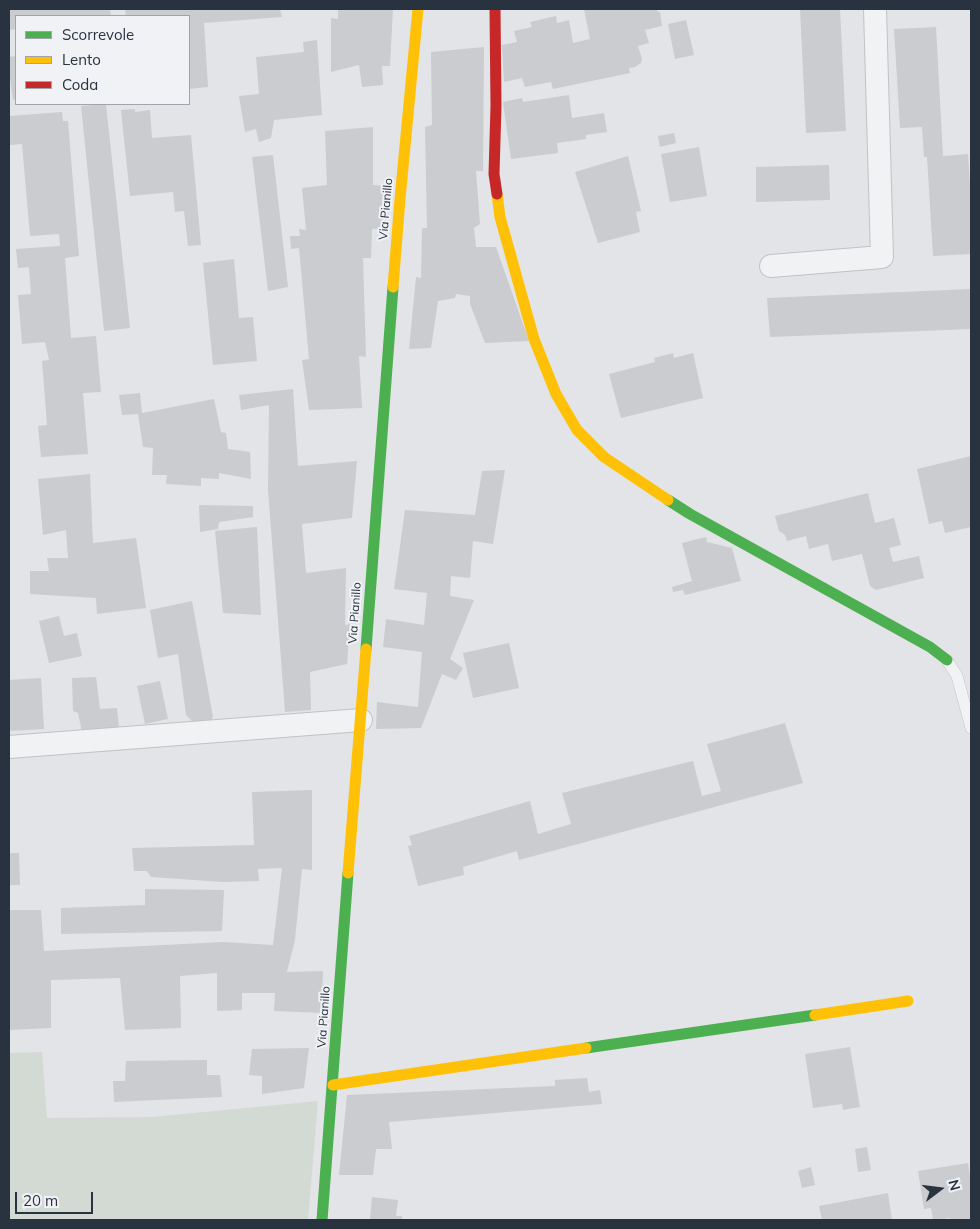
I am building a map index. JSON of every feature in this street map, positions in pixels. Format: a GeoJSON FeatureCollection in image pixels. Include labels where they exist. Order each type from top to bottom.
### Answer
{"type":"FeatureCollection","features":[{"type":"Feature","properties":{"kind":"street","name":"Via Pianillo"},"geometry":{"type":"LineString","coordinates":[[322,1220],[400,199],[418,9]]}},
{"type":"Feature","properties":{"kind":"street"},"geometry":{"type":"LineString","coordinates":[[495,9],[496,106],[494,174],[500,217],[534,339],[556,394],[577,430],[604,457],[690,514],[930,647],[947,660]]}},
{"type":"Feature","properties":{"kind":"street"},"geometry":{"type":"LineString","coordinates":[[771,266],[882,257],[875,9]]}},
{"type":"Feature","properties":{"kind":"street"},"geometry":{"type":"LineString","coordinates":[[9,747],[361,720]]}},
{"type":"Feature","properties":{"kind":"street"},"geometry":{"type":"LineString","coordinates":[[333,1085],[908,1000]]}},
{"type":"Feature","properties":{"kind":"lane"},"geometry":{"type":"LineString","coordinates":[[947,660],[957,676],[971,728]]}},
{"type":"Feature","properties":{"kind":"shaded area"},"geometry":{"type":"Polygon","coordinates":[[[42,1052],[47,1118],[152,1117],[318,1101],[308,1220],[9,1220],[9,1053],[42,1052]]]}},
{"type":"Feature","properties":{"kind":"building"},"geometry":{"type":"Polygon","coordinates":[[[9,9],[110,9],[111,15],[15,15],[15,29],[9,30],[9,9]]]}},
{"type":"Feature","properties":{"kind":"building"},"geometry":{"type":"Polygon","coordinates":[[[125,9],[280,9],[282,17],[204,23],[208,87],[190,89],[190,15],[126,15],[125,9]]]}},
{"type":"Feature","properties":{"kind":"building"},"geometry":{"type":"Polygon","coordinates":[[[338,9],[393,9],[390,66],[382,66],[383,85],[362,87],[359,65],[331,72],[331,18],[338,19],[338,9]]]}},
{"type":"Feature","properties":{"kind":"building"},"geometry":{"type":"Polygon","coordinates":[[[584,9],[657,9],[660,12],[662,26],[645,30],[649,43],[638,46],[642,59],[641,63],[629,68],[630,73],[553,89],[551,82],[525,87],[522,78],[504,82],[502,45],[517,42],[514,31],[532,27],[530,22],[556,16],[557,23],[569,20],[573,43],[590,39],[584,9]]]}},
{"type":"Feature","properties":{"kind":"building"},"geometry":{"type":"Polygon","coordinates":[[[800,9],[840,9],[846,131],[806,133],[800,9]]]}},
{"type":"Feature","properties":{"kind":"building"},"geometry":{"type":"Polygon","coordinates":[[[686,20],[694,55],[675,59],[668,24],[686,20]]]}},
{"type":"Feature","properties":{"kind":"building"},"geometry":{"type":"Polygon","coordinates":[[[936,27],[943,156],[968,154],[971,200],[971,254],[933,256],[927,157],[924,157],[922,127],[900,128],[894,29],[936,27]]]}},
{"type":"Feature","properties":{"kind":"building"},"geometry":{"type":"Polygon","coordinates":[[[317,40],[322,115],[274,120],[271,138],[259,142],[256,129],[245,132],[239,96],[259,94],[256,57],[304,52],[303,42],[317,40]]]}},
{"type":"Feature","properties":{"kind":"building"},"geometry":{"type":"Polygon","coordinates":[[[484,47],[483,171],[476,171],[480,224],[474,228],[476,247],[496,247],[529,341],[485,343],[470,304],[470,296],[456,294],[455,298],[438,301],[431,348],[409,349],[416,277],[421,278],[422,228],[427,228],[425,127],[432,125],[431,52],[484,47]]]}},
{"type":"Feature","properties":{"kind":"building"},"geometry":{"type":"Polygon","coordinates":[[[15,56],[15,99],[13,100],[9,71],[9,57],[15,56]]]}},
{"type":"Feature","properties":{"kind":"building"},"geometry":{"type":"Polygon","coordinates":[[[569,95],[572,118],[604,113],[607,132],[586,135],[586,139],[557,143],[558,153],[511,159],[503,102],[522,98],[523,102],[569,95]]]}},
{"type":"Feature","properties":{"kind":"building"},"geometry":{"type":"Polygon","coordinates":[[[106,105],[130,328],[104,331],[81,106],[106,105]]]}},
{"type":"Feature","properties":{"kind":"building"},"geometry":{"type":"Polygon","coordinates":[[[135,109],[135,112],[150,110],[152,138],[191,135],[201,245],[188,246],[184,211],[175,212],[173,192],[130,196],[121,110],[135,109]]]}},
{"type":"Feature","properties":{"kind":"building"},"geometry":{"type":"Polygon","coordinates":[[[62,112],[63,121],[68,121],[79,256],[65,258],[71,338],[96,336],[101,392],[83,393],[88,454],[41,457],[38,426],[47,425],[42,361],[49,360],[45,342],[22,344],[18,295],[31,294],[29,267],[18,268],[16,249],[60,246],[59,234],[30,236],[22,144],[9,145],[9,116],[62,112]]]}},
{"type":"Feature","properties":{"kind":"building"},"geometry":{"type":"Polygon","coordinates":[[[373,127],[373,185],[385,186],[382,229],[372,229],[371,258],[363,258],[366,357],[359,356],[362,408],[309,410],[302,360],[309,359],[299,248],[291,249],[290,236],[300,236],[299,229],[306,230],[302,188],[327,185],[325,131],[373,127]]]}},
{"type":"Feature","properties":{"kind":"building"},"geometry":{"type":"Polygon","coordinates":[[[674,133],[676,143],[660,147],[658,136],[674,133]]]}},
{"type":"Feature","properties":{"kind":"building"},"geometry":{"type":"Polygon","coordinates":[[[699,147],[707,196],[670,202],[661,154],[699,147]]]}},
{"type":"Feature","properties":{"kind":"building"},"geometry":{"type":"Polygon","coordinates":[[[273,155],[288,287],[268,291],[252,157],[273,155]]]}},
{"type":"Feature","properties":{"kind":"building"},"geometry":{"type":"Polygon","coordinates":[[[628,156],[641,211],[636,212],[640,232],[598,243],[575,172],[628,156]]]}},
{"type":"Feature","properties":{"kind":"building"},"geometry":{"type":"Polygon","coordinates":[[[829,165],[830,200],[756,202],[756,167],[829,165]]]}},
{"type":"Feature","properties":{"kind":"building"},"geometry":{"type":"Polygon","coordinates":[[[234,259],[239,318],[253,317],[257,361],[213,365],[203,263],[234,259]]]}},
{"type":"Feature","properties":{"kind":"building"},"geometry":{"type":"Polygon","coordinates":[[[971,289],[971,329],[770,337],[767,298],[971,289]]]}},
{"type":"Feature","properties":{"kind":"building"},"geometry":{"type":"Polygon","coordinates":[[[673,353],[674,358],[693,353],[703,398],[621,418],[609,374],[655,362],[654,358],[673,353]]]}},
{"type":"Feature","properties":{"kind":"building"},"geometry":{"type":"Polygon","coordinates":[[[293,389],[298,466],[357,461],[352,518],[302,524],[306,573],[346,568],[345,625],[350,624],[347,664],[310,672],[311,710],[285,712],[268,490],[269,405],[241,410],[239,395],[293,389]]]}},
{"type":"Feature","properties":{"kind":"building"},"geometry":{"type":"Polygon","coordinates":[[[140,393],[142,413],[214,399],[221,432],[226,433],[228,449],[250,452],[251,479],[219,473],[219,479],[201,478],[201,486],[166,484],[167,475],[152,475],[153,448],[143,447],[138,414],[122,415],[119,395],[140,393]]]}},
{"type":"Feature","properties":{"kind":"building"},"geometry":{"type":"Polygon","coordinates":[[[971,456],[971,527],[945,533],[942,521],[929,524],[917,469],[971,456]]]}},
{"type":"Feature","properties":{"kind":"building"},"geometry":{"type":"Polygon","coordinates":[[[505,470],[493,544],[473,541],[470,578],[451,576],[450,596],[474,600],[450,659],[463,668],[456,680],[442,674],[421,728],[376,729],[377,702],[418,707],[422,652],[383,647],[386,619],[424,625],[427,593],[394,589],[405,510],[475,515],[482,471],[505,470]]]}},
{"type":"Feature","properties":{"kind":"building"},"geometry":{"type":"Polygon","coordinates":[[[90,474],[93,543],[136,538],[146,608],[97,614],[96,598],[30,594],[30,571],[49,571],[47,558],[68,558],[66,530],[43,535],[38,479],[90,474]]]}},
{"type":"Feature","properties":{"kind":"building"},"geometry":{"type":"Polygon","coordinates":[[[868,493],[875,523],[894,518],[901,545],[889,548],[893,562],[919,556],[924,578],[876,590],[870,586],[862,554],[832,561],[828,544],[809,549],[806,536],[787,541],[785,535],[779,531],[775,516],[868,493]]]}},
{"type":"Feature","properties":{"kind":"building"},"geometry":{"type":"Polygon","coordinates":[[[199,505],[253,506],[253,517],[219,522],[218,529],[200,532],[199,505]]]}},
{"type":"Feature","properties":{"kind":"building"},"geometry":{"type":"Polygon","coordinates":[[[257,527],[261,615],[223,613],[215,531],[257,527]]]}},
{"type":"Feature","properties":{"kind":"building"},"geometry":{"type":"Polygon","coordinates":[[[706,537],[707,542],[732,548],[741,581],[685,595],[683,590],[673,592],[672,587],[692,581],[682,543],[706,537]]]}},
{"type":"Feature","properties":{"kind":"building"},"geometry":{"type":"Polygon","coordinates":[[[192,601],[213,717],[209,723],[194,723],[186,715],[178,654],[158,658],[150,610],[192,601]]]}},
{"type":"Feature","properties":{"kind":"building"},"geometry":{"type":"Polygon","coordinates":[[[59,616],[64,636],[77,633],[82,656],[49,663],[39,621],[59,616]]]}},
{"type":"Feature","properties":{"kind":"building"},"geometry":{"type":"Polygon","coordinates":[[[509,643],[519,688],[473,698],[463,653],[509,643]]]}},
{"type":"Feature","properties":{"kind":"building"},"geometry":{"type":"Polygon","coordinates":[[[96,677],[100,709],[117,708],[119,728],[82,732],[78,713],[73,711],[72,678],[96,677]]]}},
{"type":"Feature","properties":{"kind":"building"},"geometry":{"type":"Polygon","coordinates":[[[41,678],[44,729],[9,731],[9,680],[41,678]]]}},
{"type":"Feature","properties":{"kind":"building"},"geometry":{"type":"Polygon","coordinates":[[[160,681],[168,719],[145,724],[137,686],[160,681]]]}},
{"type":"Feature","properties":{"kind":"building"},"geometry":{"type":"Polygon","coordinates":[[[785,723],[803,783],[519,860],[517,851],[463,867],[464,875],[418,886],[408,846],[412,845],[409,836],[530,801],[538,834],[571,824],[562,793],[693,761],[702,796],[721,791],[707,744],[785,723]]]}},
{"type":"Feature","properties":{"kind":"building"},"geometry":{"type":"Polygon","coordinates":[[[312,790],[312,870],[302,869],[295,940],[287,972],[323,971],[321,1013],[274,1011],[275,993],[242,993],[242,1010],[217,1011],[217,973],[180,976],[181,1028],[125,1030],[120,978],[51,980],[51,1028],[9,1030],[9,910],[41,910],[44,951],[223,942],[273,945],[282,868],[258,869],[259,881],[223,882],[151,877],[147,871],[134,871],[132,848],[254,845],[252,792],[312,790]]]}},
{"type":"Feature","properties":{"kind":"building"},"geometry":{"type":"Polygon","coordinates":[[[9,853],[19,853],[20,885],[9,885],[9,853]]]}},
{"type":"Feature","properties":{"kind":"building"},"geometry":{"type":"Polygon","coordinates":[[[145,889],[224,890],[222,931],[61,934],[61,908],[145,905],[145,889]]]}},
{"type":"Feature","properties":{"kind":"building"},"geometry":{"type":"Polygon","coordinates":[[[850,1047],[860,1107],[843,1110],[842,1104],[813,1108],[805,1054],[850,1047]]]}},
{"type":"Feature","properties":{"kind":"building"},"geometry":{"type":"Polygon","coordinates":[[[309,1048],[304,1088],[262,1094],[262,1076],[249,1075],[252,1049],[309,1048]]]}},
{"type":"Feature","properties":{"kind":"building"},"geometry":{"type":"Polygon","coordinates":[[[207,1060],[207,1075],[220,1075],[222,1097],[114,1102],[113,1081],[125,1081],[126,1061],[207,1060]]]}},
{"type":"Feature","properties":{"kind":"building"},"geometry":{"type":"Polygon","coordinates":[[[587,1078],[589,1092],[600,1090],[602,1104],[389,1122],[392,1149],[376,1149],[373,1175],[339,1175],[347,1095],[555,1086],[555,1080],[587,1078]]]}},
{"type":"Feature","properties":{"kind":"building"},"geometry":{"type":"Polygon","coordinates":[[[867,1147],[871,1170],[858,1172],[855,1149],[867,1147]]]}},
{"type":"Feature","properties":{"kind":"building"},"geometry":{"type":"Polygon","coordinates":[[[968,1163],[971,1183],[971,1220],[950,1220],[950,1218],[933,1220],[931,1208],[924,1209],[918,1171],[968,1163]]]}},
{"type":"Feature","properties":{"kind":"building"},"geometry":{"type":"Polygon","coordinates":[[[811,1167],[815,1185],[802,1188],[798,1171],[811,1167]]]}},
{"type":"Feature","properties":{"kind":"building"},"geometry":{"type":"Polygon","coordinates":[[[888,1193],[892,1220],[822,1220],[819,1206],[888,1193]]]}},
{"type":"Feature","properties":{"kind":"building"},"geometry":{"type":"Polygon","coordinates":[[[372,1197],[398,1200],[396,1216],[402,1216],[402,1220],[370,1220],[372,1197]]]}},
{"type":"Feature","properties":{"kind":"traffic: fast"},"geometry":{"type":"LineString","coordinates":[[366,649],[393,287]]}},
{"type":"Feature","properties":{"kind":"traffic: fast"},"geometry":{"type":"LineString","coordinates":[[668,500],[930,647],[947,660]]}},
{"type":"Feature","properties":{"kind":"traffic: fast"},"geometry":{"type":"LineString","coordinates":[[322,1220],[348,873]]}},
{"type":"Feature","properties":{"kind":"traffic: fast"},"geometry":{"type":"LineString","coordinates":[[586,1048],[815,1015]]}},
{"type":"Feature","properties":{"kind":"traffic: slow"},"geometry":{"type":"LineString","coordinates":[[393,287],[418,9]]}},
{"type":"Feature","properties":{"kind":"traffic: slow"},"geometry":{"type":"LineString","coordinates":[[497,194],[500,217],[534,339],[556,394],[577,430],[604,457],[668,500]]}},
{"type":"Feature","properties":{"kind":"traffic: slow"},"geometry":{"type":"LineString","coordinates":[[348,873],[366,649]]}},
{"type":"Feature","properties":{"kind":"traffic: slow"},"geometry":{"type":"LineString","coordinates":[[815,1015],[908,1001]]}},
{"type":"Feature","properties":{"kind":"traffic: slow"},"geometry":{"type":"LineString","coordinates":[[333,1085],[586,1048]]}},
{"type":"Feature","properties":{"kind":"traffic: jam"},"geometry":{"type":"LineString","coordinates":[[495,9],[496,106],[494,174],[497,194]]}}]}
